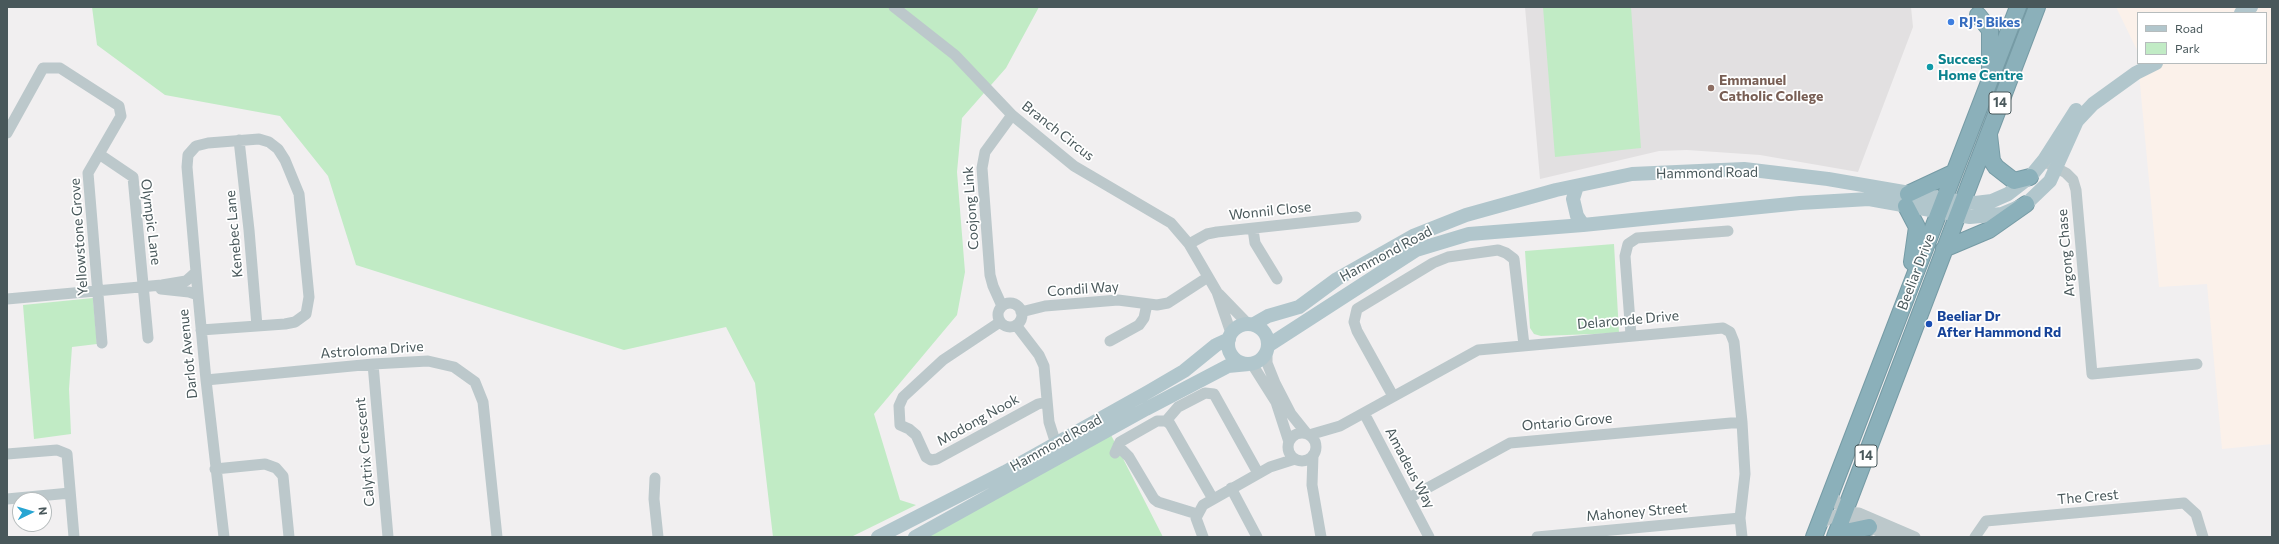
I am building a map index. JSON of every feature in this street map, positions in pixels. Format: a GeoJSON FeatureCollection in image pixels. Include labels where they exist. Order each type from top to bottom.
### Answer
{"type":"FeatureCollection","features":[{"type":"Feature","properties":{"kind":"highway","name":"Beeliar Drive"},"geometry":{"type":"LineString","coordinates":[[1817,531],[1953,173],[1991,80],[2018,7]]}},
{"type":"Feature","properties":{"kind":"highway","name":"Beeliar Drive"},"geometry":{"type":"LineString","coordinates":[[1836,536],[1959,208],[2037,7]]}},
{"type":"Feature","properties":{"kind":"highway"},"geometry":{"type":"LineString","coordinates":[[1978,15],[1990,30],[1991,80]]}},
{"type":"Feature","properties":{"kind":"highway"},"geometry":{"type":"LineString","coordinates":[[1989,133],[1992,161],[1996,167],[2014,181],[2030,177]]}},
{"type":"Feature","properties":{"kind":"highway"},"geometry":{"type":"LineString","coordinates":[[1898,318],[1915,247],[1917,227],[1907,200],[1953,173]]}},
{"type":"Feature","properties":{"kind":"highway"},"geometry":{"type":"LineString","coordinates":[[1944,249],[1989,230],[2026,204]]}},
{"type":"Feature","properties":{"kind":"highway"},"geometry":{"type":"LineString","coordinates":[[1836,536],[1869,527]]}},
{"type":"Feature","properties":{"kind":"main road","name":"Hammond Road"},"geometry":{"type":"LineString","coordinates":[[1251,324],[1268,316],[1299,307],[1337,279],[1413,236],[1466,215],[1577,186],[1632,174],[1744,169],[1828,179],[1907,200],[1959,208],[1990,216],[2002,214],[2026,204],[2050,181],[2057,169],[2077,121],[2093,104],[2136,73],[2154,64]]}},
{"type":"Feature","properties":{"kind":"main road","name":"Hammond Road"},"geometry":{"type":"LineString","coordinates":[[1959,208],[1992,201],[2008,194],[2030,177],[2044,160],[2070,117],[2087,98],[2121,75],[2136,73]]}},
{"type":"Feature","properties":{"kind":"main road"},"geometry":{"type":"LineString","coordinates":[[1828,179],[1828,201]]}},
{"type":"Feature","properties":{"kind":"main road"},"geometry":{"type":"LineString","coordinates":[[1577,186],[1573,199],[1577,216],[1583,225]]}},
{"type":"Feature","properties":{"kind":"main road","name":"Hammond Road"},"geometry":{"type":"LineString","coordinates":[[1268,348],[1416,250],[1444,240],[1494,231],[1583,225],[1828,201],[1869,199],[1907,200]]}},
{"type":"Feature","properties":{"kind":"main road"},"geometry":{"type":"LineString","coordinates":[[1492,208],[1494,231]]}},
{"type":"Feature","properties":{"kind":"main road"},"geometry":{"type":"LineString","coordinates":[[1251,324],[1265,332],[1268,348],[1258,362],[1250,364],[1241,363],[1230,354],[1230,336],[1238,326],[1251,324]]}},
{"type":"Feature","properties":{"kind":"main road","name":"Hammond Road"},"geometry":{"type":"LineString","coordinates":[[878,537],[1056,444],[1184,371],[1216,345],[1230,336]]}},
{"type":"Feature","properties":{"kind":"main road","name":"Hammond Road"},"geometry":{"type":"LineString","coordinates":[[914,537],[1228,366],[1250,364]]}},
{"type":"Feature","properties":{"kind":"street","name":"Branch Circus"},"geometry":{"type":"LineString","coordinates":[[894,7],[955,55],[1012,115],[1074,166],[1171,223],[1189,244],[1217,292],[1230,336]]}},
{"type":"Feature","properties":{"kind":"street","name":"Yellowstone Grove"},"geometry":{"type":"LineString","coordinates":[[7,133],[43,68],[60,68],[119,106],[121,116],[88,173],[102,343]]}},
{"type":"Feature","properties":{"kind":"street","name":"Coojong Link"},"geometry":{"type":"LineString","coordinates":[[1002,306],[990,275],[982,168],[985,152],[990,143],[1012,115]]}},
{"type":"Feature","properties":{"kind":"street"},"geometry":{"type":"LineString","coordinates":[[201,330],[296,322],[306,314],[310,297],[299,194],[285,160],[278,149],[269,142],[259,139],[239,140]]}},
{"type":"Feature","properties":{"kind":"street","name":"Darlot Avenue"},"geometry":{"type":"LineString","coordinates":[[224,537],[215,469],[201,330],[187,167],[188,155],[196,146],[239,140]]}},
{"type":"Feature","properties":{"kind":"street","name":"Kenebec Lane"},"geometry":{"type":"LineString","coordinates":[[239,140],[249,230],[256,326]]}},
{"type":"Feature","properties":{"kind":"street","name":"Olympic Lane"},"geometry":{"type":"LineString","coordinates":[[99,154],[132,177],[146,286],[148,338]]}},
{"type":"Feature","properties":{"kind":"street","name":"Argong Chase"},"geometry":{"type":"LineString","coordinates":[[2044,160],[2066,173],[2073,180],[2076,190],[2092,374],[2197,364]]}},
{"type":"Feature","properties":{"kind":"street","name":"Wonnil Close"},"geometry":{"type":"LineString","coordinates":[[1189,244],[1207,234],[1217,232],[1356,217]]}},
{"type":"Feature","properties":{"kind":"street"},"geometry":{"type":"LineString","coordinates":[[1253,229],[1255,243],[1277,279]]}},
{"type":"Feature","properties":{"kind":"street"},"geometry":{"type":"LineString","coordinates":[[1631,335],[1625,256],[1628,244],[1637,238],[1728,231]]}},
{"type":"Feature","properties":{"kind":"street"},"geometry":{"type":"LineString","coordinates":[[1393,396],[1357,331],[1354,315],[1361,305],[1434,263],[1448,257],[1498,250],[1506,252],[1514,259],[1524,345]]}},
{"type":"Feature","properties":{"kind":"street"},"geometry":{"type":"LineString","coordinates":[[7,299],[186,281],[196,272]]}},
{"type":"Feature","properties":{"kind":"street","name":"Condil Way"},"geometry":{"type":"LineString","coordinates":[[1021,312],[1046,306],[1118,300],[1147,304],[1168,303],[1208,277]]}},
{"type":"Feature","properties":{"kind":"street"},"geometry":{"type":"LineString","coordinates":[[146,286],[163,290],[189,292],[198,295]]}},
{"type":"Feature","properties":{"kind":"street","name":"Branch Circus"},"geometry":{"type":"LineString","coordinates":[[1217,292],[1251,324]]}},
{"type":"Feature","properties":{"kind":"street"},"geometry":{"type":"LineString","coordinates":[[1013,304],[1021,312],[1021,319],[1016,325],[1006,327],[1000,322],[998,312],[1002,306],[1013,304]]}},
{"type":"Feature","properties":{"kind":"street"},"geometry":{"type":"LineString","coordinates":[[1110,341],[1139,325],[1144,318],[1147,304]]}},
{"type":"Feature","properties":{"kind":"street","name":"Modong Nook"},"geometry":{"type":"LineString","coordinates":[[1000,322],[943,360],[903,398],[899,406],[900,425],[909,429],[916,435],[926,457],[931,460],[937,459],[1038,404],[1047,402]]}},
{"type":"Feature","properties":{"kind":"street"},"geometry":{"type":"LineString","coordinates":[[1016,325],[1039,354],[1044,366],[1049,422],[1056,444]]}},
{"type":"Feature","properties":{"kind":"street","name":"Delaronde Drive"},"geometry":{"type":"LineString","coordinates":[[1314,452],[1323,440],[1340,426],[1474,352],[1524,345],[1718,328],[1728,330],[1734,342],[1742,422],[1745,474],[1740,518],[1742,537]]}},
{"type":"Feature","properties":{"kind":"street"},"geometry":{"type":"LineString","coordinates":[[1268,348],[1267,363],[1275,383],[1291,414],[1314,440],[1312,485],[1321,537]]}},
{"type":"Feature","properties":{"kind":"street","name":"Astroloma Drive"},"geometry":{"type":"LineString","coordinates":[[206,380],[373,364],[428,361],[454,367],[475,382],[482,402],[497,537]]}},
{"type":"Feature","properties":{"kind":"street","name":"Calytrix Crescent"},"geometry":{"type":"LineString","coordinates":[[373,364],[388,537]]}},
{"type":"Feature","properties":{"kind":"street"},"geometry":{"type":"LineString","coordinates":[[1250,364],[1276,402],[1292,456],[1296,459],[1312,485]]}},
{"type":"Feature","properties":{"kind":"street"},"geometry":{"type":"LineString","coordinates":[[1166,421],[1178,407],[1205,393],[1214,394],[1258,473]]}},
{"type":"Feature","properties":{"kind":"street","name":"Amadeus Way"},"geometry":{"type":"LineString","coordinates":[[1364,413],[1429,537]]}},
{"type":"Feature","properties":{"kind":"street"},"geometry":{"type":"LineString","coordinates":[[1197,514],[1154,499],[1129,457],[1116,450],[1120,442],[1157,421],[1166,421],[1170,424],[1213,499]]}},
{"type":"Feature","properties":{"kind":"street","name":"Ontario Grove"},"geometry":{"type":"LineString","coordinates":[[1409,498],[1510,443],[1742,422]]}},
{"type":"Feature","properties":{"kind":"street","name":"Delaronde Drive"},"geometry":{"type":"LineString","coordinates":[[1308,434],[1340,426]]}},
{"type":"Feature","properties":{"kind":"street"},"geometry":{"type":"LineString","coordinates":[[1270,467],[1297,434],[1308,434]]}},
{"type":"Feature","properties":{"kind":"street"},"geometry":{"type":"LineString","coordinates":[[7,454],[57,450],[67,454],[74,537]]}},
{"type":"Feature","properties":{"kind":"street"},"geometry":{"type":"LineString","coordinates":[[1203,537],[1196,522],[1197,514],[1203,505],[1270,467],[1296,459],[1305,460],[1314,452]]}},
{"type":"Feature","properties":{"kind":"street"},"geometry":{"type":"LineString","coordinates":[[215,469],[265,464],[276,468],[283,476],[289,537]]}},
{"type":"Feature","properties":{"kind":"street"},"geometry":{"type":"LineString","coordinates":[[655,478],[654,499],[658,537]]}},
{"type":"Feature","properties":{"kind":"street"},"geometry":{"type":"LineString","coordinates":[[1231,488],[1257,537]]}},
{"type":"Feature","properties":{"kind":"street"},"geometry":{"type":"LineString","coordinates":[[1832,492],[1836,502],[1855,522],[1893,537]]}},
{"type":"Feature","properties":{"kind":"street"},"geometry":{"type":"LineString","coordinates":[[7,499],[70,493]]}},
{"type":"Feature","properties":{"kind":"street","name":"The Crest"},"geometry":{"type":"LineString","coordinates":[[1975,537],[1986,521],[2184,503],[2196,514],[2201,526],[2203,537]]}},
{"type":"Feature","properties":{"kind":"street"},"geometry":{"type":"LineString","coordinates":[[1817,531],[1833,516],[1845,512],[1858,514],[1915,537]]}},
{"type":"Feature","properties":{"kind":"street","name":"Mahoney Street"},"geometry":{"type":"LineString","coordinates":[[1537,537],[1740,518]]}},
{"type":"Feature","properties":{"kind":"shaded area","name":"Emmanuel Catholic College"},"geometry":{"type":"Polygon","coordinates":[[[1525,7],[1911,7],[1913,27],[1858,172],[1760,155],[1687,150],[1659,151],[1540,179],[1525,7]]]}},
{"type":"Feature","properties":{"kind":"shaded area"},"geometry":{"type":"Polygon","coordinates":[[[2116,7],[2272,7],[2272,444],[2222,449],[2207,284],[2159,287],[2138,64],[2267,64],[2267,12],[2137,12],[2137,50],[2116,7]]]}},
{"type":"Feature","properties":{"kind":"green space"},"geometry":{"type":"Polygon","coordinates":[[[92,7],[1039,7],[1006,68],[962,118],[957,172],[965,272],[957,315],[874,414],[900,500],[916,505],[851,537],[773,537],[755,383],[726,327],[624,350],[356,265],[328,176],[280,116],[165,95],[97,45],[92,7]]]}},
{"type":"Feature","properties":{"kind":"green space"},"geometry":{"type":"Polygon","coordinates":[[[1543,7],[1631,7],[1641,148],[1555,157],[1543,7]]]}},
{"type":"Feature","properties":{"kind":"green space"},"geometry":{"type":"Polygon","coordinates":[[[1614,244],[1619,333],[1541,336],[1534,334],[1530,328],[1525,251],[1614,244]]]}},
{"type":"Feature","properties":{"kind":"green space"},"geometry":{"type":"Polygon","coordinates":[[[93,298],[97,344],[72,347],[69,389],[71,434],[34,439],[23,305],[93,298]]]}},
{"type":"Feature","properties":{"kind":"green space"},"geometry":{"type":"Polygon","coordinates":[[[1111,435],[1163,537],[909,537],[1111,435]]]}},
{"type":"Feature","properties":{"kind":"place","name":"RJ's Bikes"},"geometry":{"type":"Point","coordinates":[1951,22]}},
{"type":"Feature","properties":{"kind":"place","name":"Success Home Centre"},"geometry":{"type":"Point","coordinates":[1930,67]}},
{"type":"Feature","properties":{"kind":"place","name":"Emmanuel Catholic College"},"geometry":{"type":"Point","coordinates":[1711,88]}},
{"type":"Feature","properties":{"kind":"place","name":"Beeliar Dr After Hammond Rd"},"geometry":{"type":"Point","coordinates":[1929,324]}}]}
